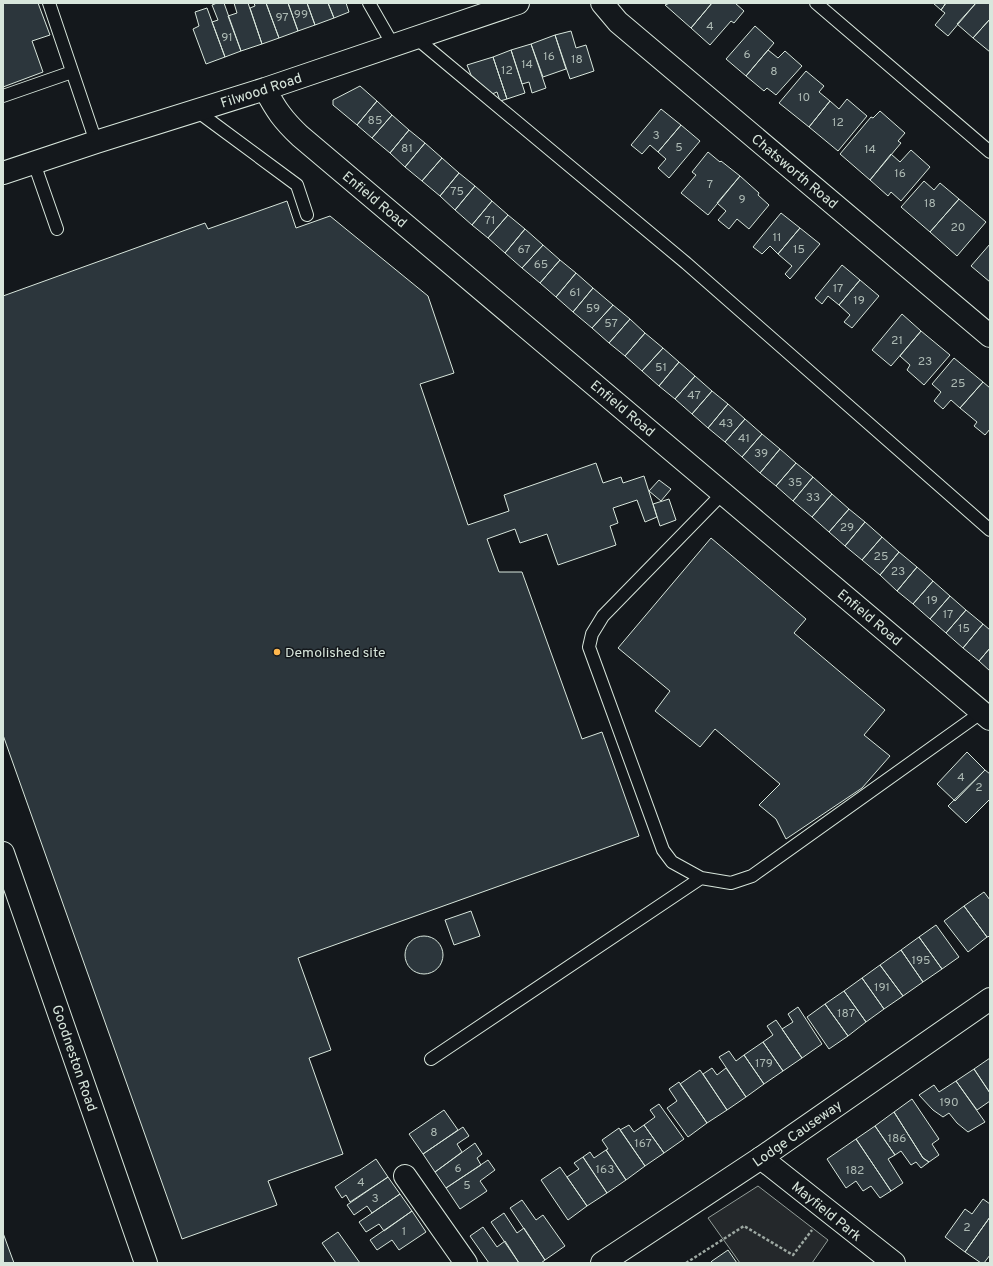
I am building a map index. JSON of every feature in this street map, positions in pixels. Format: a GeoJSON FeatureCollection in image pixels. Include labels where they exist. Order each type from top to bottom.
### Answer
{"type":"FeatureCollection","features":[{"type":"Feature","properties":{"kind":"street","name":"Filwood Road"},"geometry":{"type":"LineString","coordinates":[[3,173],[265,89],[518,3]]}},
{"type":"Feature","properties":{"kind":"street","name":"Chatsworth Road"},"geometry":{"type":"LineString","coordinates":[[602,3],[618,22],[990,336]]}},
{"type":"Feature","properties":{"kind":"street","name":"Enfield Road"},"geometry":{"type":"LineString","coordinates":[[265,89],[277,112],[300,136],[986,716]]}},
{"type":"Feature","properties":{"kind":"street","name":"Goodneston Road"},"geometry":{"type":"LineString","coordinates":[[3,853],[146,1263]]}},
{"type":"Feature","properties":{"kind":"street","name":"Lodge Causeway"},"geometry":{"type":"LineString","coordinates":[[602,1263],[761,1158],[990,999]]}},
{"type":"Feature","properties":{"kind":"street","name":"Mayfield Park"},"geometry":{"type":"LineString","coordinates":[[761,1158],[894,1263]]}},
{"type":"Feature","properties":{"kind":"street"},"geometry":{"type":"LineString","coordinates":[[405,1176],[466,1263]]}},
{"type":"Feature","properties":{"kind":"lane"},"geometry":{"type":"LineString","coordinates":[[49,3],[96,142]]}},
{"type":"Feature","properties":{"kind":"lane"},"geometry":{"type":"LineString","coordinates":[[369,3],[393,46]]}},
{"type":"Feature","properties":{"kind":"lane"},"geometry":{"type":"LineString","coordinates":[[816,3],[990,152]]}},
{"type":"Feature","properties":{"kind":"lane"},"geometry":{"type":"LineString","coordinates":[[416,38],[686,263],[990,530]]}},
{"type":"Feature","properties":{"kind":"lane"},"geometry":{"type":"LineString","coordinates":[[3,96],[72,72]]}},
{"type":"Feature","properties":{"kind":"lane"},"geometry":{"type":"LineString","coordinates":[[197,111],[297,185],[307,215]]}},
{"type":"Feature","properties":{"kind":"lane"},"geometry":{"type":"LineString","coordinates":[[34,163],[57,229]]}},
{"type":"Feature","properties":{"kind":"lane"},"geometry":{"type":"LineString","coordinates":[[723,493],[603,616],[592,634],[589,647],[663,850],[672,862],[701,878],[732,882],[752,876],[986,716]]}},
{"type":"Feature","properties":{"kind":"lane"},"geometry":{"type":"LineString","coordinates":[[431,1059],[701,878]]}},
{"type":"Feature","properties":{"kind":"path"},"geometry":{"type":"LineString","coordinates":[[686,1263],[744,1226],[793,1255],[827,1211]]}},
{"type":"Feature","properties":{"kind":"shaded area"},"geometry":{"type":"Polygon","coordinates":[[[758,1186],[828,1240],[812,1263],[740,1263],[708,1218],[758,1186]]]}},
{"type":"Feature","properties":{"kind":"building"},"geometry":{"type":"Polygon","coordinates":[[[3,3],[38,3],[50,35],[32,41],[43,72],[3,87],[3,3]]]}},
{"type":"Feature","properties":{"kind":"building"},"geometry":{"type":"Polygon","coordinates":[[[224,3],[241,51],[225,57],[212,22],[218,20],[212,5],[224,3]]]}},
{"type":"Feature","properties":{"kind":"building"},"geometry":{"type":"Polygon","coordinates":[[[234,3],[248,3],[262,44],[241,51],[228,16],[237,13],[234,3]]]}},
{"type":"Feature","properties":{"kind":"building"},"geometry":{"type":"Polygon","coordinates":[[[254,3],[266,3],[279,38],[262,44],[250,8],[255,6],[254,3]]]}},
{"type":"Feature","properties":{"kind":"building"},"geometry":{"type":"Polygon","coordinates":[[[266,3],[288,3],[298,31],[279,38],[266,3]]]}},
{"type":"Feature","properties":{"kind":"building"},"geometry":{"type":"Polygon","coordinates":[[[288,3],[307,3],[315,25],[298,31],[288,3]]]}},
{"type":"Feature","properties":{"kind":"building"},"geometry":{"type":"Polygon","coordinates":[[[307,3],[328,3],[334,18],[315,25],[307,3]]]}},
{"type":"Feature","properties":{"kind":"building"},"geometry":{"type":"Polygon","coordinates":[[[328,3],[346,3],[349,12],[334,18],[328,3]]]}},
{"type":"Feature","properties":{"kind":"building"},"geometry":{"type":"Polygon","coordinates":[[[670,3],[712,3],[691,28],[665,5],[670,3]]]}},
{"type":"Feature","properties":{"kind":"building"},"geometry":{"type":"Polygon","coordinates":[[[712,3],[735,3],[744,11],[734,23],[731,21],[710,45],[691,28],[712,3]]]}},
{"type":"Feature","properties":{"kind":"building"},"geometry":{"type":"Polygon","coordinates":[[[933,3],[946,3],[941,10],[933,3]]]}},
{"type":"Feature","properties":{"kind":"building"},"geometry":{"type":"Polygon","coordinates":[[[946,3],[976,3],[948,36],[935,25],[945,13],[941,10],[946,3]]]}},
{"type":"Feature","properties":{"kind":"building"},"geometry":{"type":"Polygon","coordinates":[[[976,3],[988,3],[990,5],[990,19],[973,38],[957,24],[976,3]]]}},
{"type":"Feature","properties":{"kind":"building"},"geometry":{"type":"Polygon","coordinates":[[[207,8],[225,57],[206,64],[193,29],[199,26],[195,12],[207,8]]]}},
{"type":"Feature","properties":{"kind":"building"},"geometry":{"type":"Polygon","coordinates":[[[990,19],[990,52],[973,38],[990,19]]]}},
{"type":"Feature","properties":{"kind":"building"},"geometry":{"type":"Polygon","coordinates":[[[755,26],[774,43],[746,76],[726,59],[755,26]]]}},
{"type":"Feature","properties":{"kind":"building"},"geometry":{"type":"Polygon","coordinates":[[[571,31],[576,48],[586,45],[594,71],[570,79],[555,35],[571,31]]]}},
{"type":"Feature","properties":{"kind":"building"},"geometry":{"type":"Polygon","coordinates":[[[555,35],[566,69],[543,77],[531,44],[555,35]]]}},
{"type":"Feature","properties":{"kind":"building"},"geometry":{"type":"Polygon","coordinates":[[[531,44],[546,88],[532,93],[529,82],[522,84],[511,50],[531,44]]]}},
{"type":"Feature","properties":{"kind":"building"},"geometry":{"type":"Polygon","coordinates":[[[511,50],[525,93],[507,99],[493,57],[511,50]]]}},
{"type":"Feature","properties":{"kind":"building"},"geometry":{"type":"Polygon","coordinates":[[[768,50],[778,58],[785,51],[802,66],[776,95],[767,88],[764,91],[746,76],[768,50]]]}},
{"type":"Feature","properties":{"kind":"building"},"geometry":{"type":"Polygon","coordinates":[[[493,57],[507,99],[500,101],[497,92],[492,94],[471,75],[467,65],[493,57]]]}},
{"type":"Feature","properties":{"kind":"building"},"geometry":{"type":"Polygon","coordinates":[[[806,71],[824,86],[819,92],[830,101],[809,127],[779,103],[806,71]]]}},
{"type":"Feature","properties":{"kind":"building"},"geometry":{"type":"Polygon","coordinates":[[[360,86],[377,101],[357,125],[333,105],[333,100],[360,86]]]}},
{"type":"Feature","properties":{"kind":"building"},"geometry":{"type":"Polygon","coordinates":[[[847,99],[867,116],[838,151],[809,127],[830,101],[839,109],[847,99]]]}},
{"type":"Feature","properties":{"kind":"building"},"geometry":{"type":"Polygon","coordinates":[[[377,101],[392,115],[372,138],[357,125],[377,101]]]}},
{"type":"Feature","properties":{"kind":"building"},"geometry":{"type":"Polygon","coordinates":[[[661,109],[681,125],[658,152],[650,145],[642,154],[631,145],[661,109]]]}},
{"type":"Feature","properties":{"kind":"building"},"geometry":{"type":"Polygon","coordinates":[[[880,111],[905,133],[898,141],[901,143],[870,180],[840,154],[871,117],[873,118],[880,111]]]}},
{"type":"Feature","properties":{"kind":"building"},"geometry":{"type":"Polygon","coordinates":[[[392,115],[409,130],[390,153],[372,138],[392,115]]]}},
{"type":"Feature","properties":{"kind":"building"},"geometry":{"type":"Polygon","coordinates":[[[681,125],[700,141],[669,178],[658,168],[666,159],[658,152],[681,125]]]}},
{"type":"Feature","properties":{"kind":"building"},"geometry":{"type":"Polygon","coordinates":[[[409,130],[425,143],[405,167],[390,153],[409,130]]]}},
{"type":"Feature","properties":{"kind":"building"},"geometry":{"type":"Polygon","coordinates":[[[425,143],[442,158],[422,181],[405,167],[425,143]]]}},
{"type":"Feature","properties":{"kind":"building"},"geometry":{"type":"Polygon","coordinates":[[[911,150],[930,167],[901,201],[891,192],[888,196],[870,180],[891,154],[900,162],[911,150]]]}},
{"type":"Feature","properties":{"kind":"building"},"geometry":{"type":"Polygon","coordinates":[[[708,152],[740,176],[708,215],[681,193],[696,175],[692,172],[708,152]]]}},
{"type":"Feature","properties":{"kind":"building"},"geometry":{"type":"Polygon","coordinates":[[[442,158],[459,173],[440,196],[422,181],[442,158]]]}},
{"type":"Feature","properties":{"kind":"building"},"geometry":{"type":"Polygon","coordinates":[[[459,173],[475,186],[455,210],[440,196],[459,173]]]}},
{"type":"Feature","properties":{"kind":"building"},"geometry":{"type":"Polygon","coordinates":[[[740,176],[759,193],[758,195],[769,205],[749,229],[737,219],[729,229],[718,220],[726,211],[717,203],[740,176]]]}},
{"type":"Feature","properties":{"kind":"building"},"geometry":{"type":"Polygon","coordinates":[[[924,181],[934,190],[940,183],[959,199],[930,232],[901,207],[924,181]]]}},
{"type":"Feature","properties":{"kind":"building"},"geometry":{"type":"Polygon","coordinates":[[[475,186],[492,201],[472,225],[455,210],[475,186]]]}},
{"type":"Feature","properties":{"kind":"building"},"geometry":{"type":"Polygon","coordinates":[[[959,199],[986,222],[957,256],[930,232],[959,199]]]}},
{"type":"Feature","properties":{"kind":"building","name":"Demolished site"},"geometry":{"type":"Polygon","coordinates":[[[287,201],[296,228],[330,216],[428,296],[454,373],[420,384],[468,525],[509,511],[504,495],[596,463],[603,483],[621,477],[623,483],[644,476],[657,517],[645,522],[637,500],[613,508],[618,523],[610,526],[616,545],[558,565],[547,534],[520,543],[515,529],[487,539],[499,572],[522,572],[582,739],[602,732],[639,836],[298,958],[331,1050],[309,1058],[343,1154],[268,1181],[277,1205],[182,1239],[3,735],[3,296],[205,223],[208,229],[287,201]]]}},
{"type":"Feature","properties":{"kind":"building"},"geometry":{"type":"Polygon","coordinates":[[[492,201],[508,215],[488,238],[472,225],[492,201]]]}},
{"type":"Feature","properties":{"kind":"building"},"geometry":{"type":"Polygon","coordinates":[[[781,213],[800,228],[778,254],[770,246],[762,254],[753,247],[781,213]]]}},
{"type":"Feature","properties":{"kind":"building"},"geometry":{"type":"Polygon","coordinates":[[[508,215],[525,229],[505,253],[488,238],[508,215]]]}},
{"type":"Feature","properties":{"kind":"building"},"geometry":{"type":"Polygon","coordinates":[[[800,228],[820,244],[790,279],[785,274],[792,266],[778,254],[800,228]]]}},
{"type":"Feature","properties":{"kind":"building"},"geometry":{"type":"Polygon","coordinates":[[[525,229],[543,245],[522,268],[505,253],[525,229]]]}},
{"type":"Feature","properties":{"kind":"building"},"geometry":{"type":"Polygon","coordinates":[[[990,244],[990,282],[971,266],[990,244]]]}},
{"type":"Feature","properties":{"kind":"building"},"geometry":{"type":"Polygon","coordinates":[[[543,245],[560,260],[540,283],[522,268],[543,245]]]}},
{"type":"Feature","properties":{"kind":"building"},"geometry":{"type":"Polygon","coordinates":[[[560,260],[576,273],[556,297],[540,283],[560,260]]]}},
{"type":"Feature","properties":{"kind":"building"},"geometry":{"type":"Polygon","coordinates":[[[842,265],[860,280],[839,305],[828,296],[822,304],[815,298],[842,265]]]}},
{"type":"Feature","properties":{"kind":"building"},"geometry":{"type":"Polygon","coordinates":[[[576,273],[593,288],[573,312],[556,297],[576,273]]]}},
{"type":"Feature","properties":{"kind":"building"},"geometry":{"type":"Polygon","coordinates":[[[860,280],[879,296],[852,328],[844,322],[850,315],[839,305],[860,280]]]}},
{"type":"Feature","properties":{"kind":"building"},"geometry":{"type":"Polygon","coordinates":[[[593,288],[613,305],[592,328],[573,312],[593,288]]]}},
{"type":"Feature","properties":{"kind":"building"},"geometry":{"type":"Polygon","coordinates":[[[613,305],[630,319],[609,343],[592,328],[613,305]]]}},
{"type":"Feature","properties":{"kind":"building"},"geometry":{"type":"Polygon","coordinates":[[[902,314],[921,331],[891,366],[872,350],[902,314]]]}},
{"type":"Feature","properties":{"kind":"building"},"geometry":{"type":"Polygon","coordinates":[[[630,319],[645,333],[625,356],[609,343],[630,319]]]}},
{"type":"Feature","properties":{"kind":"building"},"geometry":{"type":"Polygon","coordinates":[[[921,331],[950,355],[924,385],[907,370],[910,365],[900,356],[921,331]]]}},
{"type":"Feature","properties":{"kind":"building"},"geometry":{"type":"Polygon","coordinates":[[[645,333],[663,348],[642,371],[625,356],[645,333]]]}},
{"type":"Feature","properties":{"kind":"building"},"geometry":{"type":"Polygon","coordinates":[[[663,348],[679,362],[659,386],[642,371],[663,348]]]}},
{"type":"Feature","properties":{"kind":"building"},"geometry":{"type":"Polygon","coordinates":[[[954,358],[983,382],[960,408],[951,400],[943,409],[934,401],[941,392],[932,384],[954,358]]]}},
{"type":"Feature","properties":{"kind":"building"},"geometry":{"type":"Polygon","coordinates":[[[679,362],[695,376],[675,399],[659,386],[679,362]]]}},
{"type":"Feature","properties":{"kind":"building"},"geometry":{"type":"Polygon","coordinates":[[[695,376],[712,391],[692,414],[675,399],[695,376]]]}},
{"type":"Feature","properties":{"kind":"building"},"geometry":{"type":"Polygon","coordinates":[[[983,382],[990,388],[990,429],[985,435],[974,426],[977,422],[960,408],[983,382]]]}},
{"type":"Feature","properties":{"kind":"building"},"geometry":{"type":"Polygon","coordinates":[[[712,391],[728,404],[708,428],[692,414],[712,391]]]}},
{"type":"Feature","properties":{"kind":"building"},"geometry":{"type":"Polygon","coordinates":[[[728,404],[745,419],[725,442],[708,428],[728,404]]]}},
{"type":"Feature","properties":{"kind":"building"},"geometry":{"type":"Polygon","coordinates":[[[745,419],[762,434],[742,457],[725,442],[745,419]]]}},
{"type":"Feature","properties":{"kind":"building"},"geometry":{"type":"Polygon","coordinates":[[[762,434],[780,449],[760,473],[742,457],[762,434]]]}},
{"type":"Feature","properties":{"kind":"building"},"geometry":{"type":"Polygon","coordinates":[[[780,449],[796,463],[776,486],[760,473],[780,449]]]}},
{"type":"Feature","properties":{"kind":"building"},"geometry":{"type":"Polygon","coordinates":[[[796,463],[813,477],[793,501],[776,486],[796,463]]]}},
{"type":"Feature","properties":{"kind":"building"},"geometry":{"type":"Polygon","coordinates":[[[813,477],[832,494],[812,517],[793,501],[813,477]]]}},
{"type":"Feature","properties":{"kind":"building"},"geometry":{"type":"Polygon","coordinates":[[[659,480],[671,489],[661,501],[649,491],[659,480]]]}},
{"type":"Feature","properties":{"kind":"building"},"geometry":{"type":"Polygon","coordinates":[[[832,494],[849,509],[829,532],[812,517],[832,494]]]}},
{"type":"Feature","properties":{"kind":"building"},"geometry":{"type":"Polygon","coordinates":[[[669,499],[676,520],[660,526],[653,504],[669,499]]]}},
{"type":"Feature","properties":{"kind":"building"},"geometry":{"type":"Polygon","coordinates":[[[849,509],[865,522],[845,546],[829,532],[849,509]]]}},
{"type":"Feature","properties":{"kind":"building"},"geometry":{"type":"Polygon","coordinates":[[[865,522],[882,537],[862,560],[845,546],[865,522]]]}},
{"type":"Feature","properties":{"kind":"building"},"geometry":{"type":"Polygon","coordinates":[[[882,537],[899,552],[880,575],[862,560],[882,537]]]}},
{"type":"Feature","properties":{"kind":"building"},"geometry":{"type":"Polygon","coordinates":[[[711,538],[806,619],[794,633],[885,710],[864,735],[890,756],[862,788],[786,839],[776,819],[759,805],[780,784],[715,729],[700,747],[655,711],[670,691],[618,648],[711,538]]]}},
{"type":"Feature","properties":{"kind":"building"},"geometry":{"type":"Polygon","coordinates":[[[899,552],[917,567],[897,591],[880,575],[899,552]]]}},
{"type":"Feature","properties":{"kind":"building"},"geometry":{"type":"Polygon","coordinates":[[[917,567],[933,581],[913,604],[897,591],[917,567]]]}},
{"type":"Feature","properties":{"kind":"building"},"geometry":{"type":"Polygon","coordinates":[[[933,581],[950,596],[930,619],[913,604],[933,581]]]}},
{"type":"Feature","properties":{"kind":"building"},"geometry":{"type":"Polygon","coordinates":[[[950,596],[966,610],[946,633],[930,619],[950,596]]]}},
{"type":"Feature","properties":{"kind":"building"},"geometry":{"type":"Polygon","coordinates":[[[966,610],[983,624],[963,648],[946,633],[966,610]]]}},
{"type":"Feature","properties":{"kind":"building"},"geometry":{"type":"Polygon","coordinates":[[[983,624],[990,630],[990,648],[979,661],[963,648],[983,624]]]}},
{"type":"Feature","properties":{"kind":"building"},"geometry":{"type":"Polygon","coordinates":[[[990,648],[990,671],[979,661],[990,648]]]}},
{"type":"Feature","properties":{"kind":"building"},"geometry":{"type":"Polygon","coordinates":[[[967,752],[985,770],[955,801],[937,784],[967,752]]]}},
{"type":"Feature","properties":{"kind":"building"},"geometry":{"type":"Polygon","coordinates":[[[985,770],[990,774],[990,799],[966,823],[948,806],[985,770]]]}},
{"type":"Feature","properties":{"kind":"building"},"geometry":{"type":"Polygon","coordinates":[[[984,892],[990,900],[990,936],[987,937],[964,906],[984,892]]]}},
{"type":"Feature","properties":{"kind":"building"},"geometry":{"type":"Polygon","coordinates":[[[964,906],[987,937],[968,952],[944,921],[964,906]]]}},
{"type":"Feature","properties":{"kind":"building"},"geometry":{"type":"Polygon","coordinates":[[[471,911],[480,936],[454,945],[445,920],[471,911]]]}},
{"type":"Feature","properties":{"kind":"building"},"geometry":{"type":"Polygon","coordinates":[[[936,925],[959,957],[942,969],[919,937],[936,925]]]}},
{"type":"Feature","properties":{"kind":"building"},"geometry":{"type":"Polygon","coordinates":[[[420,936],[428,936],[438,941],[442,948],[442,962],[438,969],[428,974],[420,974],[410,969],[408,966],[405,959],[405,951],[410,941],[413,939],[420,936]]]}},
{"type":"Feature","properties":{"kind":"building"},"geometry":{"type":"Polygon","coordinates":[[[919,937],[942,969],[923,982],[901,950],[919,937]]]}},
{"type":"Feature","properties":{"kind":"building"},"geometry":{"type":"Polygon","coordinates":[[[901,950],[923,982],[903,996],[880,965],[901,950]]]}},
{"type":"Feature","properties":{"kind":"building"},"geometry":{"type":"Polygon","coordinates":[[[880,965],[903,996],[884,1009],[862,978],[880,965]]]}},
{"type":"Feature","properties":{"kind":"building"},"geometry":{"type":"Polygon","coordinates":[[[862,978],[884,1009],[866,1022],[844,991],[862,978]]]}},
{"type":"Feature","properties":{"kind":"building"},"geometry":{"type":"Polygon","coordinates":[[[844,991],[866,1022],[848,1036],[825,1004],[844,991]]]}},
{"type":"Feature","properties":{"kind":"building"},"geometry":{"type":"Polygon","coordinates":[[[825,1004],[848,1036],[829,1049],[807,1017],[825,1004]]]}},
{"type":"Feature","properties":{"kind":"building"},"geometry":{"type":"Polygon","coordinates":[[[798,1007],[822,1044],[802,1058],[782,1029],[793,1022],[788,1014],[798,1007]]]}},
{"type":"Feature","properties":{"kind":"building"},"geometry":{"type":"Polygon","coordinates":[[[776,1020],[802,1058],[783,1071],[763,1042],[773,1035],[767,1026],[776,1020]]]}},
{"type":"Feature","properties":{"kind":"building"},"geometry":{"type":"Polygon","coordinates":[[[763,1042],[783,1071],[764,1084],[744,1055],[763,1042]]]}},
{"type":"Feature","properties":{"kind":"building"},"geometry":{"type":"Polygon","coordinates":[[[729,1051],[736,1061],[744,1055],[764,1084],[746,1097],[719,1057],[729,1051]]]}},
{"type":"Feature","properties":{"kind":"building"},"geometry":{"type":"Polygon","coordinates":[[[990,1058],[990,1093],[974,1069],[990,1058]]]}},
{"type":"Feature","properties":{"kind":"building"},"geometry":{"type":"Polygon","coordinates":[[[712,1068],[717,1075],[726,1068],[746,1097],[727,1110],[703,1074],[712,1068]]]}},
{"type":"Feature","properties":{"kind":"building"},"geometry":{"type":"Polygon","coordinates":[[[974,1069],[990,1093],[990,1101],[977,1110],[956,1081],[974,1069]]]}},
{"type":"Feature","properties":{"kind":"building"},"geometry":{"type":"Polygon","coordinates":[[[700,1070],[727,1110],[707,1123],[680,1084],[700,1070]]]}},
{"type":"Feature","properties":{"kind":"building"},"geometry":{"type":"Polygon","coordinates":[[[956,1081],[985,1122],[968,1132],[957,1123],[949,1113],[943,1117],[933,1110],[919,1095],[934,1085],[939,1092],[956,1081]]]}},
{"type":"Feature","properties":{"kind":"building"},"geometry":{"type":"Polygon","coordinates":[[[679,1082],[707,1123],[688,1137],[667,1108],[677,1101],[669,1089],[679,1082]]]}},
{"type":"Feature","properties":{"kind":"building"},"geometry":{"type":"Polygon","coordinates":[[[912,1099],[939,1139],[932,1144],[939,1155],[929,1162],[923,1158],[894,1112],[912,1099]]]}},
{"type":"Feature","properties":{"kind":"building"},"geometry":{"type":"Polygon","coordinates":[[[659,1104],[684,1139],[664,1153],[644,1125],[655,1117],[650,1110],[659,1104]]]}},
{"type":"Feature","properties":{"kind":"building"},"geometry":{"type":"Polygon","coordinates":[[[444,1110],[458,1130],[423,1154],[409,1134],[444,1110]]]}},
{"type":"Feature","properties":{"kind":"building"},"geometry":{"type":"Polygon","coordinates":[[[894,1112],[923,1158],[929,1162],[921,1168],[916,1162],[911,1165],[901,1151],[895,1155],[875,1126],[894,1112]]]}},
{"type":"Feature","properties":{"kind":"building"},"geometry":{"type":"Polygon","coordinates":[[[629,1125],[634,1132],[644,1125],[664,1153],[645,1166],[620,1130],[629,1125]]]}},
{"type":"Feature","properties":{"kind":"building"},"geometry":{"type":"Polygon","coordinates":[[[875,1126],[895,1155],[888,1159],[903,1183],[891,1191],[856,1139],[875,1126]]]}},
{"type":"Feature","properties":{"kind":"building"},"geometry":{"type":"Polygon","coordinates":[[[463,1127],[469,1136],[457,1144],[462,1152],[435,1172],[423,1154],[463,1127]]]}},
{"type":"Feature","properties":{"kind":"building"},"geometry":{"type":"Polygon","coordinates":[[[619,1128],[645,1166],[626,1180],[606,1150],[608,1149],[602,1140],[619,1128]]]}},
{"type":"Feature","properties":{"kind":"building"},"geometry":{"type":"Polygon","coordinates":[[[856,1139],[891,1191],[880,1198],[871,1186],[863,1191],[856,1181],[846,1188],[827,1159],[856,1139]]]}},
{"type":"Feature","properties":{"kind":"building"},"geometry":{"type":"Polygon","coordinates":[[[475,1143],[482,1154],[477,1158],[481,1165],[446,1188],[435,1172],[475,1143]]]}},
{"type":"Feature","properties":{"kind":"building"},"geometry":{"type":"Polygon","coordinates":[[[606,1150],[626,1180],[607,1193],[583,1157],[590,1152],[594,1158],[606,1150]]]}},
{"type":"Feature","properties":{"kind":"building"},"geometry":{"type":"Polygon","coordinates":[[[583,1157],[607,1193],[587,1206],[567,1177],[579,1169],[574,1163],[583,1157]]]}},
{"type":"Feature","properties":{"kind":"building"},"geometry":{"type":"Polygon","coordinates":[[[376,1159],[388,1177],[350,1202],[346,1195],[342,1198],[335,1187],[376,1159]]]}},
{"type":"Feature","properties":{"kind":"building"},"geometry":{"type":"Polygon","coordinates":[[[488,1160],[495,1170],[480,1181],[487,1191],[460,1209],[446,1188],[488,1160]]]}},
{"type":"Feature","properties":{"kind":"building"},"geometry":{"type":"Polygon","coordinates":[[[560,1167],[587,1206],[568,1220],[541,1180],[560,1167]]]}},
{"type":"Feature","properties":{"kind":"building"},"geometry":{"type":"Polygon","coordinates":[[[388,1177],[400,1194],[372,1213],[367,1206],[354,1215],[347,1205],[388,1177]]]}},
{"type":"Feature","properties":{"kind":"building"},"geometry":{"type":"Polygon","coordinates":[[[400,1194],[412,1211],[384,1231],[379,1224],[366,1232],[359,1222],[400,1194]]]}},
{"type":"Feature","properties":{"kind":"building"},"geometry":{"type":"Polygon","coordinates":[[[983,1199],[990,1204],[990,1217],[965,1252],[945,1237],[965,1209],[972,1214],[983,1199]]]}},
{"type":"Feature","properties":{"kind":"building"},"geometry":{"type":"Polygon","coordinates":[[[522,1200],[536,1220],[543,1215],[565,1246],[545,1260],[510,1208],[522,1200]]]}},
{"type":"Feature","properties":{"kind":"building"},"geometry":{"type":"Polygon","coordinates":[[[412,1211],[426,1232],[399,1250],[392,1240],[377,1250],[370,1240],[412,1211]]]}},
{"type":"Feature","properties":{"kind":"building"},"geometry":{"type":"Polygon","coordinates":[[[504,1213],[517,1233],[524,1228],[545,1260],[541,1263],[519,1263],[491,1222],[504,1213]]]}},
{"type":"Feature","properties":{"kind":"building"},"geometry":{"type":"Polygon","coordinates":[[[990,1217],[990,1255],[984,1263],[981,1263],[965,1252],[990,1217]]]}},
{"type":"Feature","properties":{"kind":"building"},"geometry":{"type":"Polygon","coordinates":[[[483,1227],[497,1247],[505,1241],[519,1263],[489,1263],[470,1236],[483,1227]]]}},
{"type":"Feature","properties":{"kind":"building"},"geometry":{"type":"Polygon","coordinates":[[[338,1232],[360,1263],[336,1263],[322,1243],[338,1232]]]}},
{"type":"Feature","properties":{"kind":"building"},"geometry":{"type":"Polygon","coordinates":[[[3,1233],[14,1263],[3,1263],[3,1233]]]}},
{"type":"Feature","properties":{"kind":"building"},"geometry":{"type":"Polygon","coordinates":[[[728,1250],[737,1263],[710,1263],[712,1261],[728,1250]]]}},
{"type":"Feature","properties":{"kind":"place","name":"Demolished site"},"geometry":{"type":"Point","coordinates":[277,652]}}]}
